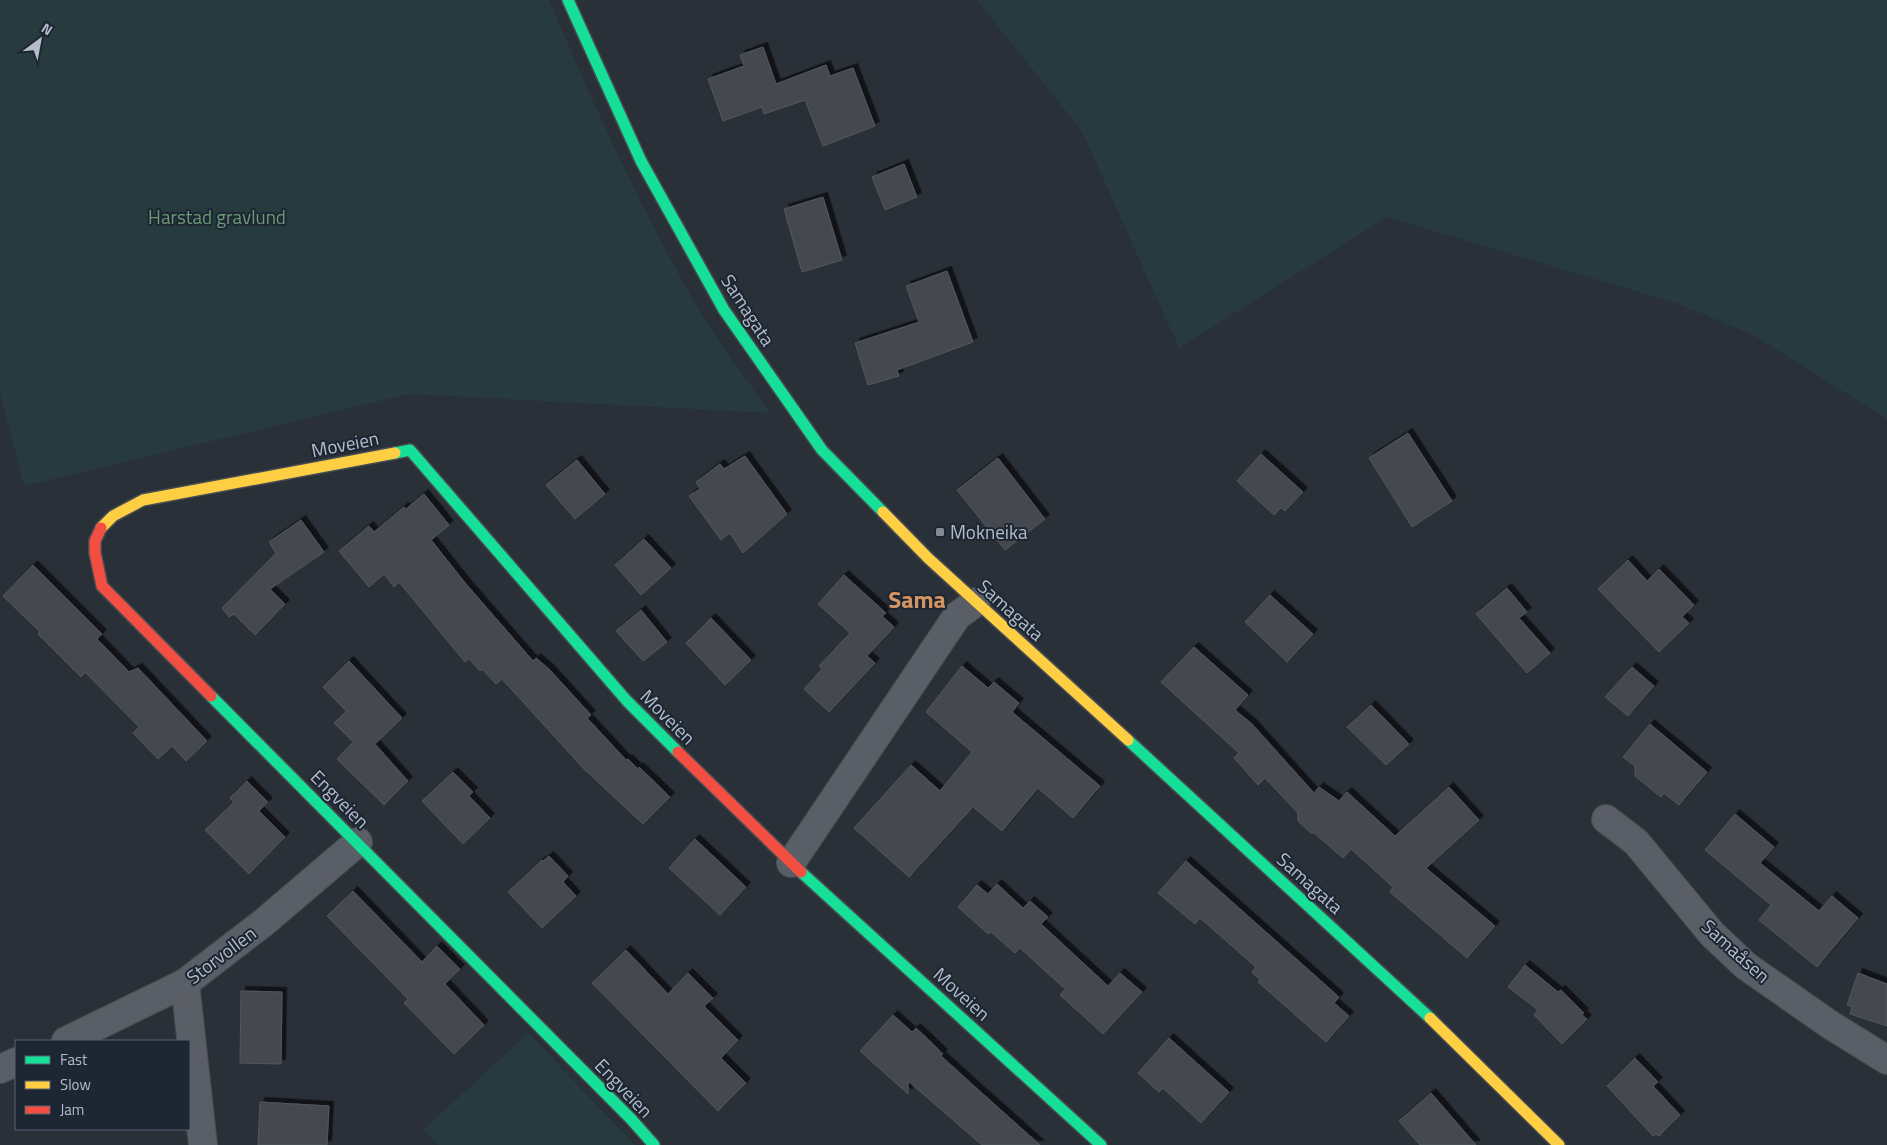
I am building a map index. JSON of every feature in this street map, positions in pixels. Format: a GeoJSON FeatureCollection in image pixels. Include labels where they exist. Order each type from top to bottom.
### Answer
{"type":"FeatureCollection","features":[{"type":"Feature","properties":{"kind":"main road","name":"Samagata"},"geometry":{"type":"LineString","coordinates":[[568,0],[641,162],[724,310],[822,450],[928,558],[1347,940],[1559,1145]]}},
{"type":"Feature","properties":{"kind":"main road","name":"Moveien"},"geometry":{"type":"LineString","coordinates":[[177,493],[410,450],[627,701],[792,863],[1101,1145]]}},
{"type":"Feature","properties":{"kind":"main road","name":"Engveien"},"geometry":{"type":"LineString","coordinates":[[177,493],[143,500],[111,515],[101,524],[94,540],[95,561],[102,586],[358,842],[631,1119],[654,1145]]}},
{"type":"Feature","properties":{"kind":"street"},"geometry":{"type":"LineString","coordinates":[[792,863],[957,616],[976,602]]}},
{"type":"Feature","properties":{"kind":"street","name":"Samaåsen"},"geometry":{"type":"LineString","coordinates":[[1606,820],[1636,842],[1712,934],[1746,966],[1829,1024],[1887,1060]]}},
{"type":"Feature","properties":{"kind":"street","name":"Storvollen"},"geometry":{"type":"LineString","coordinates":[[68,1040],[185,983],[263,923],[358,842]]}},
{"type":"Feature","properties":{"kind":"street"},"geometry":{"type":"LineString","coordinates":[[185,983],[203,1145]]}},
{"type":"Feature","properties":{"kind":"street"},"geometry":{"type":"LineString","coordinates":[[0,1069],[15,1062]]}},
{"type":"Feature","properties":{"kind":"green space","name":"Harstad gravlund"},"geometry":{"type":"Polygon","coordinates":[[[0,0],[549,0],[618,154],[674,266],[712,331],[770,413],[409,394],[24,486],[0,392],[0,0]]]}},
{"type":"Feature","properties":{"kind":"green space"},"geometry":{"type":"Polygon","coordinates":[[[977,0],[1887,0],[1887,419],[1755,336],[1679,304],[1387,217],[1179,348],[1082,131],[977,0]]]}},
{"type":"Feature","properties":{"kind":"green space"},"geometry":{"type":"Polygon","coordinates":[[[528,1033],[635,1145],[439,1145],[423,1130],[528,1033]]]}},
{"type":"Feature","properties":{"kind":"building"},"geometry":{"type":"Polygon","coordinates":[[[763,47],[776,84],[826,65],[830,76],[853,68],[875,126],[823,146],[805,100],[764,114],[762,107],[723,121],[708,79],[744,66],[740,55],[763,47]]]}},
{"type":"Feature","properties":{"kind":"building"},"geometry":{"type":"Polygon","coordinates":[[[904,164],[917,197],[885,210],[872,177],[904,164]]]}},
{"type":"Feature","properties":{"kind":"building"},"geometry":{"type":"Polygon","coordinates":[[[823,197],[842,260],[802,272],[784,209],[823,197]]]}},
{"type":"Feature","properties":{"kind":"building"},"geometry":{"type":"Polygon","coordinates":[[[947,271],[973,342],[897,370],[899,376],[868,385],[855,343],[919,322],[906,286],[947,271]]]}},
{"type":"Feature","properties":{"kind":"building"},"geometry":{"type":"Polygon","coordinates":[[[1408,433],[1452,501],[1412,527],[1369,458],[1408,433]]]}},
{"type":"Feature","properties":{"kind":"building"},"geometry":{"type":"Polygon","coordinates":[[[1261,454],[1303,492],[1285,511],[1281,508],[1274,515],[1237,481],[1261,454]]]}},
{"type":"Feature","properties":{"kind":"building"},"geometry":{"type":"Polygon","coordinates":[[[745,456],[787,514],[743,553],[730,533],[721,540],[689,496],[700,489],[696,482],[720,464],[724,469],[745,456]]]}},
{"type":"Feature","properties":{"kind":"building"},"geometry":{"type":"Polygon","coordinates":[[[998,458],[1045,519],[1005,550],[957,490],[998,458]]]}},
{"type":"Feature","properties":{"kind":"building"},"geometry":{"type":"Polygon","coordinates":[[[577,460],[605,494],[575,519],[546,485],[577,460]]]}},
{"type":"Feature","properties":{"kind":"building"},"geometry":{"type":"Polygon","coordinates":[[[424,494],[449,525],[431,540],[466,584],[533,661],[536,658],[549,669],[591,715],[587,718],[626,760],[628,759],[638,769],[639,767],[670,797],[643,824],[584,769],[502,679],[496,684],[469,659],[465,662],[399,582],[394,587],[384,574],[369,587],[339,551],[369,526],[374,532],[404,507],[406,509],[424,494]]]}},
{"type":"Feature","properties":{"kind":"building"},"geometry":{"type":"Polygon","coordinates":[[[301,520],[324,552],[270,589],[285,604],[255,635],[234,614],[229,617],[222,608],[276,553],[269,542],[301,520]]]}},
{"type":"Feature","properties":{"kind":"building"},"geometry":{"type":"Polygon","coordinates":[[[644,539],[671,568],[641,595],[615,565],[644,539]]]}},
{"type":"Feature","properties":{"kind":"building"},"geometry":{"type":"Polygon","coordinates":[[[1628,560],[1647,581],[1659,569],[1694,605],[1682,617],[1689,623],[1659,652],[1598,589],[1628,560]]]}},
{"type":"Feature","properties":{"kind":"building"},"geometry":{"type":"Polygon","coordinates":[[[33,565],[102,634],[97,639],[129,672],[138,668],[207,741],[186,761],[172,746],[158,759],[133,733],[139,727],[85,672],[81,677],[38,634],[40,632],[3,596],[33,565]]]}},
{"type":"Feature","properties":{"kind":"building"},"geometry":{"type":"Polygon","coordinates":[[[844,575],[886,613],[882,616],[894,627],[867,656],[875,663],[829,712],[804,689],[822,669],[819,666],[850,633],[818,604],[844,575]]]}},
{"type":"Feature","properties":{"kind":"building"},"geometry":{"type":"Polygon","coordinates":[[[1507,588],[1527,612],[1519,618],[1550,653],[1527,673],[1476,614],[1507,588]]]}},
{"type":"Feature","properties":{"kind":"building"},"geometry":{"type":"Polygon","coordinates":[[[1270,595],[1313,634],[1287,662],[1245,622],[1270,595]]]}},
{"type":"Feature","properties":{"kind":"building"},"geometry":{"type":"Polygon","coordinates":[[[641,610],[667,642],[643,661],[616,631],[641,610]]]}},
{"type":"Feature","properties":{"kind":"building"},"geometry":{"type":"Polygon","coordinates":[[[711,618],[751,660],[725,685],[686,643],[711,618]]]}},
{"type":"Feature","properties":{"kind":"building"},"geometry":{"type":"Polygon","coordinates":[[[1194,647],[1248,695],[1235,710],[1252,724],[1314,793],[1319,787],[1339,801],[1347,792],[1395,836],[1449,787],[1479,820],[1426,868],[1495,926],[1467,958],[1390,892],[1393,887],[1351,849],[1343,858],[1314,833],[1311,833],[1298,821],[1298,813],[1265,778],[1258,785],[1234,758],[1239,753],[1161,682],[1194,647]]]}},
{"type":"Feature","properties":{"kind":"building"},"geometry":{"type":"Polygon","coordinates":[[[349,661],[402,718],[375,744],[408,781],[384,805],[337,759],[353,742],[334,723],[346,711],[323,687],[349,661]]]}},
{"type":"Feature","properties":{"kind":"building"},"geometry":{"type":"Polygon","coordinates":[[[962,666],[988,688],[994,682],[1019,703],[1012,712],[1100,786],[1073,818],[1038,788],[1002,831],[973,807],[909,877],[854,828],[911,765],[940,791],[972,752],[926,712],[962,666]]]}},
{"type":"Feature","properties":{"kind":"building"},"geometry":{"type":"Polygon","coordinates":[[[1632,667],[1654,686],[1628,716],[1605,697],[1632,667]]]}},
{"type":"Feature","properties":{"kind":"building"},"geometry":{"type":"Polygon","coordinates":[[[1371,705],[1409,744],[1386,765],[1347,727],[1371,705]]]}},
{"type":"Feature","properties":{"kind":"building"},"geometry":{"type":"Polygon","coordinates":[[[1650,724],[1707,772],[1679,805],[1664,793],[1661,797],[1635,776],[1635,766],[1623,757],[1650,724]]]}},
{"type":"Feature","properties":{"kind":"building"},"geometry":{"type":"Polygon","coordinates":[[[453,772],[473,792],[469,796],[490,818],[463,844],[422,801],[453,772]]]}},
{"type":"Feature","properties":{"kind":"building"},"geometry":{"type":"Polygon","coordinates":[[[247,781],[268,802],[259,811],[285,837],[249,874],[205,830],[234,802],[230,798],[247,781]]]}},
{"type":"Feature","properties":{"kind":"building"},"geometry":{"type":"Polygon","coordinates":[[[1735,814],[1774,847],[1760,863],[1819,911],[1832,896],[1858,918],[1817,967],[1759,920],[1771,905],[1705,850],[1735,814]]]}},
{"type":"Feature","properties":{"kind":"building"},"geometry":{"type":"Polygon","coordinates":[[[695,839],[746,887],[720,915],[669,868],[695,839]]]}},
{"type":"Feature","properties":{"kind":"building"},"geometry":{"type":"Polygon","coordinates":[[[549,856],[568,876],[563,882],[576,896],[542,928],[508,892],[542,860],[549,856]]]}},
{"type":"Feature","properties":{"kind":"building"},"geometry":{"type":"Polygon","coordinates":[[[1186,861],[1339,997],[1334,1003],[1349,1016],[1326,1042],[1258,982],[1260,980],[1252,972],[1256,967],[1200,918],[1195,924],[1158,893],[1186,861]]]}},
{"type":"Feature","properties":{"kind":"building"},"geometry":{"type":"Polygon","coordinates":[[[997,884],[1023,908],[1030,901],[1048,917],[1041,924],[1108,986],[1120,973],[1142,992],[1103,1034],[1060,995],[1065,989],[1020,948],[1015,953],[991,932],[988,934],[958,907],[977,885],[988,894],[997,884]]]}},
{"type":"Feature","properties":{"kind":"building"},"geometry":{"type":"Polygon","coordinates":[[[353,891],[422,962],[437,946],[460,969],[445,984],[484,1025],[454,1054],[404,1003],[408,999],[327,916],[353,891]]]}},
{"type":"Feature","properties":{"kind":"building"},"geometry":{"type":"Polygon","coordinates":[[[626,950],[668,994],[688,973],[713,998],[704,1006],[738,1040],[721,1058],[746,1083],[718,1111],[592,983],[626,950]]]}},
{"type":"Feature","properties":{"kind":"building"},"geometry":{"type":"Polygon","coordinates":[[[1525,965],[1558,992],[1561,990],[1584,1013],[1582,1015],[1587,1019],[1562,1044],[1534,1015],[1538,1010],[1508,987],[1525,965]]]}},
{"type":"Feature","properties":{"kind":"building"},"geometry":{"type":"Polygon","coordinates":[[[1858,973],[1887,984],[1887,1026],[1850,1014],[1852,1007],[1847,1005],[1858,973]]]}},
{"type":"Feature","properties":{"kind":"building"},"geometry":{"type":"Polygon","coordinates":[[[241,991],[282,992],[281,1064],[240,1063],[241,991]]]}},
{"type":"Feature","properties":{"kind":"building"},"geometry":{"type":"Polygon","coordinates":[[[893,1015],[912,1032],[916,1028],[943,1054],[941,1056],[1040,1145],[982,1145],[908,1081],[908,1094],[860,1051],[893,1015]]]}},
{"type":"Feature","properties":{"kind":"building"},"geometry":{"type":"Polygon","coordinates":[[[1169,1038],[1229,1092],[1201,1123],[1163,1088],[1159,1092],[1138,1073],[1169,1038]]]}},
{"type":"Feature","properties":{"kind":"building"},"geometry":{"type":"Polygon","coordinates":[[[1635,1058],[1658,1082],[1653,1086],[1680,1115],[1659,1136],[1656,1134],[1653,1136],[1607,1086],[1635,1058]]]}},
{"type":"Feature","properties":{"kind":"building"},"geometry":{"type":"Polygon","coordinates":[[[1431,1093],[1476,1145],[1420,1145],[1399,1121],[1431,1093]]]}},
{"type":"Feature","properties":{"kind":"building"},"geometry":{"type":"Polygon","coordinates":[[[260,1102],[329,1106],[327,1145],[258,1145],[260,1102]]]}},
{"type":"Feature","properties":{"kind":"traffic: fast"},"geometry":{"type":"LineString","coordinates":[[568,0],[641,161],[724,310],[822,450],[883,512]]}},
{"type":"Feature","properties":{"kind":"traffic: fast"},"geometry":{"type":"LineString","coordinates":[[395,453],[410,450],[627,701],[678,752]]}},
{"type":"Feature","properties":{"kind":"traffic: fast"},"geometry":{"type":"LineString","coordinates":[[211,696],[631,1119],[654,1145]]}},
{"type":"Feature","properties":{"kind":"traffic: fast"},"geometry":{"type":"LineString","coordinates":[[1128,740],[1430,1018]]}},
{"type":"Feature","properties":{"kind":"traffic: fast"},"geometry":{"type":"LineString","coordinates":[[801,872],[1101,1145]]}},
{"type":"Feature","properties":{"kind":"traffic: slow"},"geometry":{"type":"LineString","coordinates":[[101,528],[113,516],[143,500],[395,453]]}},
{"type":"Feature","properties":{"kind":"traffic: slow"},"geometry":{"type":"LineString","coordinates":[[883,512],[928,558],[1128,740]]}},
{"type":"Feature","properties":{"kind":"traffic: slow"},"geometry":{"type":"LineString","coordinates":[[1430,1018],[1559,1145]]}},
{"type":"Feature","properties":{"kind":"traffic: jam"},"geometry":{"type":"LineString","coordinates":[[101,528],[95,541],[95,553],[102,586],[211,696]]}},
{"type":"Feature","properties":{"kind":"traffic: jam"},"geometry":{"type":"LineString","coordinates":[[678,752],[801,872]]}},
{"type":"Feature","properties":{"kind":"place","name":"Mokneika"},"geometry":{"type":"Point","coordinates":[940,532]}},
{"type":"Feature","properties":{"kind":"district","name":"Sama"},"geometry":{"type":"Point","coordinates":[917,600]}}]}
